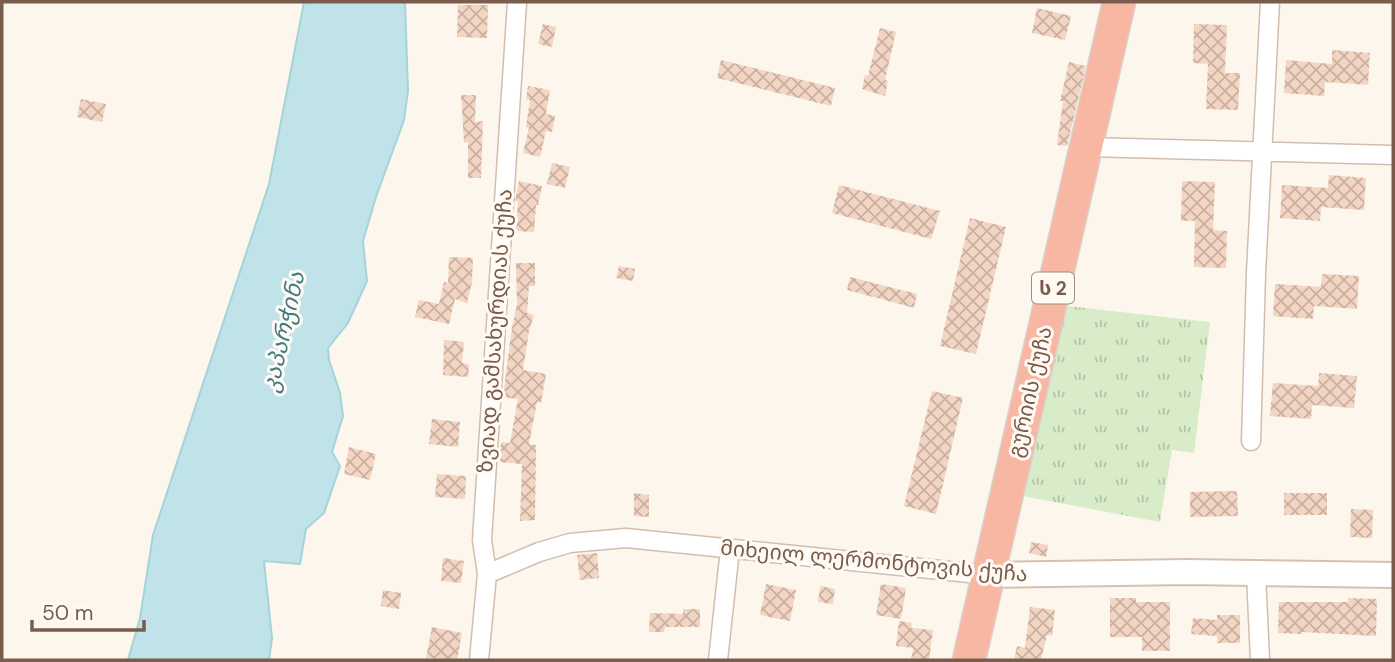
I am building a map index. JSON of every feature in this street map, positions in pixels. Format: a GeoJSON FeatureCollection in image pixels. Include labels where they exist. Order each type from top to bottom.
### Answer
{"type":"FeatureCollection","features":[{"type":"Feature","properties":{"kind":"highway","name":"გურიის ქუჩა"},"geometry":{"type":"LineString","coordinates":[[969,660],[1119,2]]}},
{"type":"Feature","properties":{"kind":"street","name":"ზვიად გამსახურდიას ქუჩა"},"geometry":{"type":"LineString","coordinates":[[479,660],[487,574],[482,540],[517,2]]}},
{"type":"Feature","properties":{"kind":"street"},"geometry":{"type":"LineString","coordinates":[[1251,441],[1256,273],[1270,2]]}},
{"type":"Feature","properties":{"kind":"street"},"geometry":{"type":"LineString","coordinates":[[1087,147],[1393,155]]}},
{"type":"Feature","properties":{"kind":"street","name":"მიხეილ ლერმონტოვის ქუჩა"},"geometry":{"type":"LineString","coordinates":[[487,574],[539,552],[570,543],[626,538],[989,575],[1393,575]]}},
{"type":"Feature","properties":{"kind":"street"},"geometry":{"type":"LineString","coordinates":[[718,660],[730,549]]}},
{"type":"Feature","properties":{"kind":"street"},"geometry":{"type":"LineString","coordinates":[[1256,573],[1260,660]]}},
{"type":"Feature","properties":{"kind":"green space"},"geometry":{"type":"Polygon","coordinates":[[[1050,304],[1210,322],[1194,453],[1172,450],[1160,522],[1007,493],[1050,304]]]}},
{"type":"Feature","properties":{"kind":"water","name":"კაპარჭინა"},"geometry":{"type":"Polygon","coordinates":[[[304,2],[405,2],[408,91],[404,120],[363,241],[367,281],[348,323],[328,348],[343,416],[332,452],[340,466],[324,513],[306,529],[300,564],[264,561],[272,638],[269,660],[128,660],[140,618],[153,535],[269,184],[304,2]]]}},
{"type":"Feature","properties":{"kind":"building"},"geometry":{"type":"Polygon","coordinates":[[[458,5],[488,5],[487,38],[457,37],[458,5]]]}},
{"type":"Feature","properties":{"kind":"building"},"geometry":{"type":"Polygon","coordinates":[[[1037,8],[1071,16],[1065,40],[1032,33],[1037,8]]]}},
{"type":"Feature","properties":{"kind":"building"},"geometry":{"type":"Polygon","coordinates":[[[543,24],[556,27],[552,47],[538,44],[543,24]]]}},
{"type":"Feature","properties":{"kind":"building"},"geometry":{"type":"Polygon","coordinates":[[[1194,24],[1227,25],[1225,73],[1240,73],[1238,110],[1206,109],[1208,64],[1193,63],[1194,24]]]}},
{"type":"Feature","properties":{"kind":"building"},"geometry":{"type":"Polygon","coordinates":[[[880,28],[896,32],[885,80],[888,81],[885,96],[862,89],[880,28]]]}},
{"type":"Feature","properties":{"kind":"building"},"geometry":{"type":"Polygon","coordinates":[[[1332,50],[1370,53],[1368,85],[1325,82],[1324,96],[1284,93],[1286,60],[1332,64],[1332,50]]]}},
{"type":"Feature","properties":{"kind":"building"},"geometry":{"type":"Polygon","coordinates":[[[721,60],[835,88],[831,106],[717,78],[721,60]]]}},
{"type":"Feature","properties":{"kind":"building"},"geometry":{"type":"Polygon","coordinates":[[[1069,62],[1086,66],[1067,146],[1057,145],[1063,101],[1060,101],[1069,62]]]}},
{"type":"Feature","properties":{"kind":"building"},"geometry":{"type":"Polygon","coordinates":[[[528,86],[550,90],[546,114],[555,116],[552,132],[546,131],[540,157],[523,153],[529,128],[526,127],[530,100],[526,99],[528,86]]]}},
{"type":"Feature","properties":{"kind":"building"},"geometry":{"type":"Polygon","coordinates":[[[461,95],[476,95],[475,122],[483,121],[481,178],[468,178],[468,142],[464,142],[461,95]]]}},
{"type":"Feature","properties":{"kind":"building"},"geometry":{"type":"Polygon","coordinates":[[[81,99],[106,104],[102,122],[77,117],[81,99]]]}},
{"type":"Feature","properties":{"kind":"building"},"geometry":{"type":"Polygon","coordinates":[[[552,163],[570,167],[565,188],[547,184],[552,163]]]}},
{"type":"Feature","properties":{"kind":"building"},"geometry":{"type":"Polygon","coordinates":[[[1329,175],[1366,178],[1364,210],[1321,207],[1320,221],[1280,218],[1282,185],[1328,188],[1329,175]]]}},
{"type":"Feature","properties":{"kind":"building"},"geometry":{"type":"Polygon","coordinates":[[[519,181],[542,186],[536,205],[534,232],[516,231],[518,201],[515,201],[519,181]]]}},
{"type":"Feature","properties":{"kind":"building"},"geometry":{"type":"Polygon","coordinates":[[[1182,181],[1215,182],[1213,230],[1227,231],[1226,268],[1194,267],[1195,221],[1181,221],[1182,181]]]}},
{"type":"Feature","properties":{"kind":"building"},"geometry":{"type":"Polygon","coordinates":[[[839,185],[940,211],[931,239],[832,213],[839,185]]]}},
{"type":"Feature","properties":{"kind":"building"},"geometry":{"type":"Polygon","coordinates":[[[970,218],[1006,227],[976,354],[940,346],[970,218]]]}},
{"type":"Feature","properties":{"kind":"building"},"geometry":{"type":"Polygon","coordinates":[[[449,257],[473,258],[472,282],[467,303],[455,299],[449,324],[415,317],[419,300],[439,304],[444,282],[448,283],[449,257]]]}},
{"type":"Feature","properties":{"kind":"building"},"geometry":{"type":"Polygon","coordinates":[[[516,263],[535,263],[535,286],[529,286],[527,313],[534,315],[523,370],[546,374],[541,403],[537,402],[529,444],[536,445],[535,520],[520,521],[522,464],[500,462],[501,442],[510,443],[518,399],[503,397],[517,305],[516,263]]]}},
{"type":"Feature","properties":{"kind":"building"},"geometry":{"type":"Polygon","coordinates":[[[619,266],[635,269],[633,281],[616,278],[619,266]]]}},
{"type":"Feature","properties":{"kind":"building"},"geometry":{"type":"Polygon","coordinates":[[[1322,274],[1359,276],[1357,309],[1314,306],[1313,319],[1273,316],[1275,284],[1321,287],[1322,274]]]}},
{"type":"Feature","properties":{"kind":"building"},"geometry":{"type":"Polygon","coordinates":[[[850,277],[917,294],[914,308],[847,290],[850,277]]]}},
{"type":"Feature","properties":{"kind":"building"},"geometry":{"type":"Polygon","coordinates":[[[444,340],[464,342],[462,363],[469,364],[468,377],[443,375],[444,340]]]}},
{"type":"Feature","properties":{"kind":"building"},"geometry":{"type":"Polygon","coordinates":[[[1319,373],[1357,376],[1354,408],[1312,405],[1311,419],[1270,416],[1273,383],[1318,386],[1319,373]]]}},
{"type":"Feature","properties":{"kind":"building"},"geometry":{"type":"Polygon","coordinates":[[[932,391],[963,398],[936,514],[904,506],[932,391]]]}},
{"type":"Feature","properties":{"kind":"building"},"geometry":{"type":"Polygon","coordinates":[[[432,419],[460,422],[458,447],[429,444],[432,419]]]}},
{"type":"Feature","properties":{"kind":"building"},"geometry":{"type":"Polygon","coordinates":[[[349,447],[376,454],[370,480],[344,474],[349,447]]]}},
{"type":"Feature","properties":{"kind":"building"},"geometry":{"type":"Polygon","coordinates":[[[437,474],[466,476],[465,499],[435,497],[437,474]]]}},
{"type":"Feature","properties":{"kind":"building"},"geometry":{"type":"Polygon","coordinates":[[[1237,491],[1238,516],[1190,517],[1190,492],[1237,491]]]}},
{"type":"Feature","properties":{"kind":"building"},"geometry":{"type":"Polygon","coordinates":[[[634,493],[649,495],[649,517],[634,516],[634,493]]]}},
{"type":"Feature","properties":{"kind":"building"},"geometry":{"type":"Polygon","coordinates":[[[1284,493],[1327,493],[1327,515],[1284,515],[1284,493]]]}},
{"type":"Feature","properties":{"kind":"building"},"geometry":{"type":"Polygon","coordinates":[[[1351,509],[1373,510],[1372,538],[1350,537],[1351,509]]]}},
{"type":"Feature","properties":{"kind":"building"},"geometry":{"type":"Polygon","coordinates":[[[1031,542],[1048,545],[1046,557],[1029,553],[1031,542]]]}},
{"type":"Feature","properties":{"kind":"building"},"geometry":{"type":"Polygon","coordinates":[[[597,553],[599,578],[580,580],[577,555],[597,553]]]}},
{"type":"Feature","properties":{"kind":"building"},"geometry":{"type":"Polygon","coordinates":[[[443,558],[464,561],[461,583],[441,581],[443,558]]]}},
{"type":"Feature","properties":{"kind":"building"},"geometry":{"type":"Polygon","coordinates":[[[766,584],[796,590],[790,621],[760,615],[766,584]]]}},
{"type":"Feature","properties":{"kind":"building"},"geometry":{"type":"Polygon","coordinates":[[[881,584],[906,588],[901,619],[876,615],[881,584]]]}},
{"type":"Feature","properties":{"kind":"building"},"geometry":{"type":"Polygon","coordinates":[[[820,586],[835,589],[833,604],[818,602],[820,586]]]}},
{"type":"Feature","properties":{"kind":"building"},"geometry":{"type":"Polygon","coordinates":[[[383,590],[401,593],[399,609],[381,606],[383,590]]]}},
{"type":"Feature","properties":{"kind":"building"},"geometry":{"type":"Polygon","coordinates":[[[1110,598],[1136,598],[1136,602],[1170,602],[1170,651],[1142,651],[1142,637],[1110,637],[1110,598]]]}},
{"type":"Feature","properties":{"kind":"building"},"geometry":{"type":"Polygon","coordinates":[[[1348,598],[1377,599],[1376,636],[1278,633],[1279,602],[1348,602],[1348,598]]]}},
{"type":"Feature","properties":{"kind":"building"},"geometry":{"type":"Polygon","coordinates":[[[1030,607],[1055,610],[1052,636],[1047,635],[1041,660],[1014,660],[1017,646],[1025,648],[1030,607]]]}},
{"type":"Feature","properties":{"kind":"building"},"geometry":{"type":"Polygon","coordinates":[[[683,609],[700,609],[700,627],[665,627],[664,632],[649,632],[650,613],[683,614],[683,609]]]}},
{"type":"Feature","properties":{"kind":"building"},"geometry":{"type":"Polygon","coordinates":[[[1217,615],[1240,615],[1240,643],[1217,643],[1217,636],[1191,634],[1193,618],[1217,620],[1217,615]]]}},
{"type":"Feature","properties":{"kind":"building"},"geometry":{"type":"Polygon","coordinates":[[[899,621],[912,623],[911,628],[933,630],[929,660],[911,660],[913,648],[896,646],[899,621]]]}},
{"type":"Feature","properties":{"kind":"building"},"geometry":{"type":"Polygon","coordinates":[[[432,627],[462,633],[457,660],[426,658],[432,627]]]}}]}
